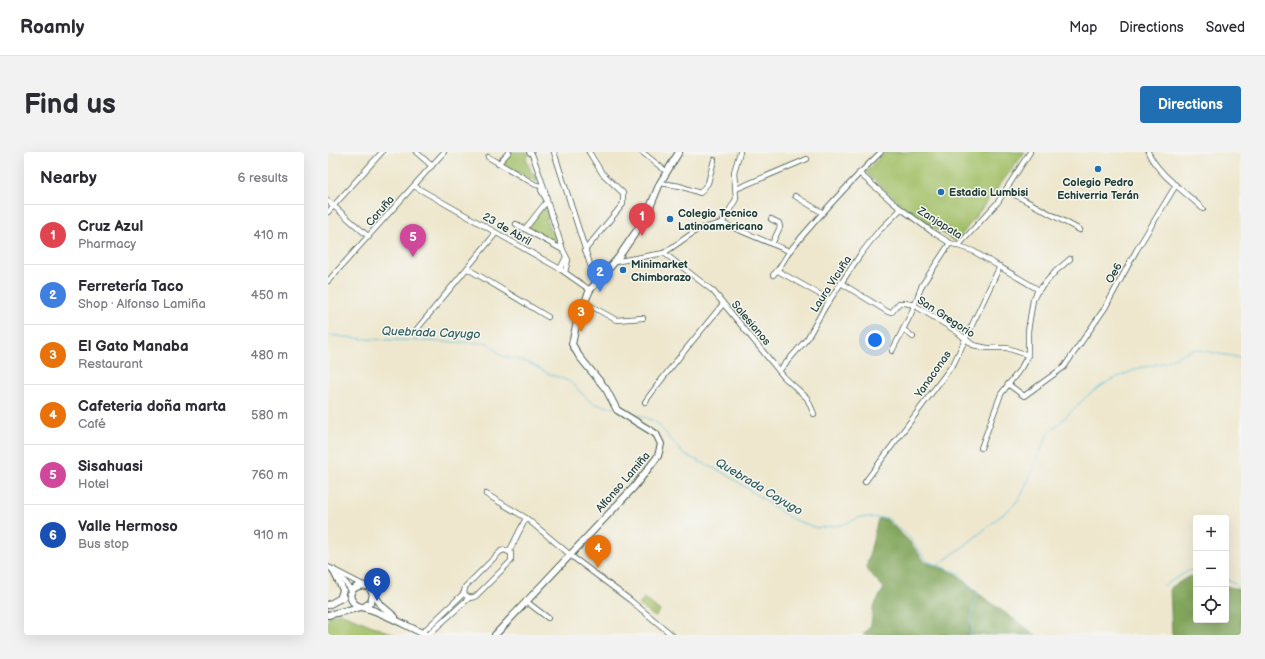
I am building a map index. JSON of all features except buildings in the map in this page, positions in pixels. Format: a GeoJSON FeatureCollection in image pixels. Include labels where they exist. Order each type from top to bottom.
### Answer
{"type":"FeatureCollection","features":[{"type":"Feature","properties":{"kind":"street"},"geometry":{"type":"LineString","coordinates":[[328,212],[382,152]]}},
{"type":"Feature","properties":{"kind":"street"},"geometry":{"type":"LineString","coordinates":[[416,152],[432,166]]}},
{"type":"Feature","properties":{"kind":"street","name":"Coruña"},"geometry":{"type":"LineString","coordinates":[[328,281],[370,237],[444,152]]}},
{"type":"Feature","properties":{"kind":"street"},"geometry":{"type":"LineString","coordinates":[[498,164],[509,152]]}},
{"type":"Feature","properties":{"kind":"street"},"geometry":{"type":"LineString","coordinates":[[554,152],[596,283]]}},
{"type":"Feature","properties":{"kind":"street"},"geometry":{"type":"LineString","coordinates":[[585,250],[623,204],[624,197],[624,193],[597,167],[589,152]]}},
{"type":"Feature","properties":{"kind":"street"},"geometry":{"type":"LineString","coordinates":[[643,152],[666,172]]}},
{"type":"Feature","properties":{"kind":"street","name":"Alfonso Lamiña"},"geometry":{"type":"LineString","coordinates":[[495,635],[634,487],[658,456],[661,449],[659,438],[656,434],[616,408],[606,389],[579,356],[572,344],[578,317],[590,290],[614,262],[646,217],[660,183],[679,152]]}},
{"type":"Feature","properties":{"kind":"street"},"geometry":{"type":"LineString","coordinates":[[722,223],[736,199],[734,172],[740,152]]}},
{"type":"Feature","properties":{"kind":"street"},"geometry":{"type":"LineString","coordinates":[[773,275],[778,271],[790,251],[823,213],[859,173],[881,152]]}},
{"type":"Feature","properties":{"kind":"street"},"geometry":{"type":"LineString","coordinates":[[958,246],[998,202],[1030,152]]}},
{"type":"Feature","properties":{"kind":"street"},"geometry":{"type":"LineString","coordinates":[[1148,152],[1154,162],[1176,185],[1188,193],[1204,209]]}},
{"type":"Feature","properties":{"kind":"street"},"geometry":{"type":"LineString","coordinates":[[532,153],[542,190],[568,264],[565,272]]}},
{"type":"Feature","properties":{"kind":"street"},"geometry":{"type":"LineString","coordinates":[[488,157],[536,185],[542,186]]}},
{"type":"Feature","properties":{"kind":"street"},"geometry":{"type":"LineString","coordinates":[[736,189],[807,159]]}},
{"type":"Feature","properties":{"kind":"street"},"geometry":{"type":"LineString","coordinates":[[660,183],[680,186],[700,193],[708,183],[714,160]]}},
{"type":"Feature","properties":{"kind":"street","name":"Zanjapata"},"geometry":{"type":"LineString","coordinates":[[859,173],[901,209],[950,243],[973,251],[1039,290]]}},
{"type":"Feature","properties":{"kind":"street","name":"Oe6"},"geometry":{"type":"LineString","coordinates":[[1008,384],[1024,396],[1064,367],[1105,308],[1136,251],[1176,185]]}},
{"type":"Feature","properties":{"kind":"street","name":"23 de Abril"},"geometry":{"type":"LineString","coordinates":[[414,186],[560,269],[590,290]]}},
{"type":"Feature","properties":{"kind":"street"},"geometry":{"type":"LineString","coordinates":[[1006,190],[1080,230]]}},
{"type":"Feature","properties":{"kind":"street"},"geometry":{"type":"LineString","coordinates":[[795,196],[823,213]]}},
{"type":"Feature","properties":{"kind":"street"},"geometry":{"type":"LineString","coordinates":[[328,201],[370,237]]}},
{"type":"Feature","properties":{"kind":"street"},"geometry":{"type":"LineString","coordinates":[[524,229],[547,201]]}},
{"type":"Feature","properties":{"kind":"street","name":"Laura Vicuña"},"geometry":{"type":"LineString","coordinates":[[779,371],[807,338],[841,283],[878,233],[901,209]]}},
{"type":"Feature","properties":{"kind":"street"},"geometry":{"type":"LineString","coordinates":[[771,219],[779,223],[780,227],[772,244]]}},
{"type":"Feature","properties":{"kind":"street"},"geometry":{"type":"LineString","coordinates":[[614,262],[664,253],[697,230],[722,223],[790,251]]}},
{"type":"Feature","properties":{"kind":"street"},"geometry":{"type":"LineString","coordinates":[[516,224],[563,250]]}},
{"type":"Feature","properties":{"kind":"street"},"geometry":{"type":"LineString","coordinates":[[417,329],[468,269],[496,233]]}},
{"type":"Feature","properties":{"kind":"street"},"geometry":{"type":"LineString","coordinates":[[892,351],[922,285],[950,243]]}},
{"type":"Feature","properties":{"kind":"street","name":"Salesianos"},"geometry":{"type":"LineString","coordinates":[[664,253],[713,291],[779,371],[807,398],[814,414]]}},
{"type":"Feature","properties":{"kind":"street"},"geometry":{"type":"LineString","coordinates":[[560,269],[566,257]]}},
{"type":"Feature","properties":{"kind":"street"},"geometry":{"type":"LineString","coordinates":[[981,448],[996,407],[1008,384],[1021,368],[1028,355],[1033,300],[1039,290],[1056,271],[1070,259]]}},
{"type":"Feature","properties":{"kind":"street","name":"Yanaconas"},"geometry":{"type":"LineString","coordinates":[[865,482],[954,363],[1000,266]]}},
{"type":"Feature","properties":{"kind":"street"},"geometry":{"type":"LineString","coordinates":[[468,269],[548,317]]}},
{"type":"Feature","properties":{"kind":"street"},"geometry":{"type":"LineString","coordinates":[[778,271],[830,300]]}},
{"type":"Feature","properties":{"kind":"street","name":"San Gregorio"},"geometry":{"type":"LineString","coordinates":[[841,283],[888,312],[892,312],[899,303],[902,302],[914,305],[966,339],[969,343],[980,348],[1007,348],[1028,355]]}},
{"type":"Feature","properties":{"kind":"street"},"geometry":{"type":"LineString","coordinates":[[584,302],[616,320],[643,318]]}},
{"type":"Feature","properties":{"kind":"street"},"geometry":{"type":"LineString","coordinates":[[646,402],[663,376],[674,366],[723,304]]}},
{"type":"Feature","properties":{"kind":"street"},"geometry":{"type":"LineString","coordinates":[[902,330],[913,337]]}},
{"type":"Feature","properties":{"kind":"street"},"geometry":{"type":"LineString","coordinates":[[486,494],[526,518],[672,635]]}},
{"type":"Feature","properties":{"kind":"street"},"geometry":{"type":"LineString","coordinates":[[509,552],[526,518]]}},
{"type":"Feature","properties":{"kind":"street"},"geometry":{"type":"LineString","coordinates":[[505,550],[509,552],[512,557],[510,563],[476,596],[469,598],[425,634],[464,593],[465,587],[500,551],[505,550]]}},
{"type":"Feature","properties":{"kind":"street"},"geometry":{"type":"LineString","coordinates":[[333,570],[352,592],[353,602],[425,634]]}},
{"type":"Feature","properties":{"kind":"street"},"geometry":{"type":"LineString","coordinates":[[333,570],[369,587],[373,594],[388,611],[413,628]]}},
{"type":"Feature","properties":{"kind":"street"},"geometry":{"type":"LineString","coordinates":[[333,570],[343,590],[340,599]]}},
{"type":"Feature","properties":{"kind":"street"},"geometry":{"type":"LineString","coordinates":[[328,605],[352,592],[356,586],[361,584]]}},
{"type":"Feature","properties":{"kind":"street"},"geometry":{"type":"LineString","coordinates":[[464,593],[469,598]]}},
{"type":"Feature","properties":{"kind":"street"},"geometry":{"type":"LineString","coordinates":[[328,615],[362,607],[371,602],[373,594]]}},
{"type":"Feature","properties":{"kind":"street"},"geometry":{"type":"LineString","coordinates":[[527,602],[548,618]]}},
{"type":"Feature","properties":{"kind":"green space"},"geometry":{"type":"Polygon","coordinates":[[[509,152],[527,152],[529,154],[526,159],[532,174],[536,174],[537,182],[500,163],[509,152]]]}},
{"type":"Feature","properties":{"kind":"green space","name":"Estadio Lumbisi"},"geometry":{"type":"Polygon","coordinates":[[[885,152],[1025,152],[956,242],[912,214],[865,172],[885,152]]]}},
{"type":"Feature","properties":{"kind":"green space"},"geometry":{"type":"Polygon","coordinates":[[[545,205],[550,217],[546,219],[551,233],[555,235],[557,244],[528,228],[545,205]]]}},
{"type":"Feature","properties":{"kind":"green space"},"geometry":{"type":"Polygon","coordinates":[[[878,519],[886,519],[909,541],[925,562],[957,574],[976,592],[1036,635],[971,635],[970,623],[969,635],[863,635],[871,625],[873,608],[884,588],[866,569],[878,519]]]}},
{"type":"Feature","properties":{"kind":"green space"},"geometry":{"type":"Polygon","coordinates":[[[1193,576],[1193,623],[1229,623],[1229,587],[1240,590],[1241,635],[1172,635],[1170,588],[1188,577],[1193,576]]]}},
{"type":"Feature","properties":{"kind":"green space"},"geometry":{"type":"Polygon","coordinates":[[[644,598],[660,611],[655,617],[639,605],[644,598]]]}},
{"type":"Feature","properties":{"kind":"green space"},"geometry":{"type":"Polygon","coordinates":[[[340,613],[395,635],[328,635],[328,616],[340,613]]]}},
{"type":"Feature","properties":{"kind":"waterway","name":"Quebrada Cayugo"},"geometry":{"type":"LineString","coordinates":[[328,335],[363,339],[488,343],[502,356],[527,362],[549,374],[569,381],[592,403],[614,408]]}},
{"type":"Feature","properties":{"kind":"waterway"},"geometry":{"type":"LineString","coordinates":[[939,564],[963,547],[1014,505],[1021,496],[1048,434],[1088,395],[1109,381],[1139,368],[1160,364],[1194,349],[1241,358]]}},
{"type":"Feature","properties":{"kind":"waterway","name":"Quebrada Cayugo"},"geometry":{"type":"LineString","coordinates":[[622,410],[656,422],[683,454],[726,474],[792,519],[817,528],[841,525],[861,517],[887,518],[908,536],[927,561],[959,573],[978,593],[972,613],[971,635]]}},
{"type":"Feature","properties":{"kind":"waterway"},"geometry":{"type":"LineString","coordinates":[[1163,586],[1190,570],[1193,570]]}},
{"type":"Feature","properties":{"kind":"waterway"},"geometry":{"type":"LineString","coordinates":[[1229,581],[1241,588]]}},
{"type":"Feature","properties":{"kind":"place","name":"Colegio Pedro Echiverria Terán"},"geometry":{"type":"Point","coordinates":[1098,169]}},
{"type":"Feature","properties":{"kind":"place","name":"Estadio Lumbisi"},"geometry":{"type":"Point","coordinates":[941,192]}},
{"type":"Feature","properties":{"kind":"place","name":"Colegio Tecnico Latinoamericano"},"geometry":{"type":"Point","coordinates":[670,219]}},
{"type":"Feature","properties":{"kind":"place","name":"Cruz Azul"},"geometry":{"type":"Point","coordinates":[642,236]}},
{"type":"Feature","properties":{"kind":"place","name":"Sisahuasi"},"geometry":{"type":"Point","coordinates":[413,257]}},
{"type":"Feature","properties":{"kind":"place","name":"Minimarket Chimborazo"},"geometry":{"type":"Point","coordinates":[623,270]}},
{"type":"Feature","properties":{"kind":"place","name":"Ferretería Taco"},"geometry":{"type":"Point","coordinates":[600,292]}},
{"type":"Feature","properties":{"kind":"place","name":"El Gato Manaba"},"geometry":{"type":"Point","coordinates":[581,332]}},
{"type":"Feature","properties":{"kind":"place","name":"Cafeteria doña marta"},"geometry":{"type":"Point","coordinates":[598,568]}},
{"type":"Feature","properties":{"kind":"place","name":"Valle Hermoso"},"geometry":{"type":"Point","coordinates":[377,601]}}]}
